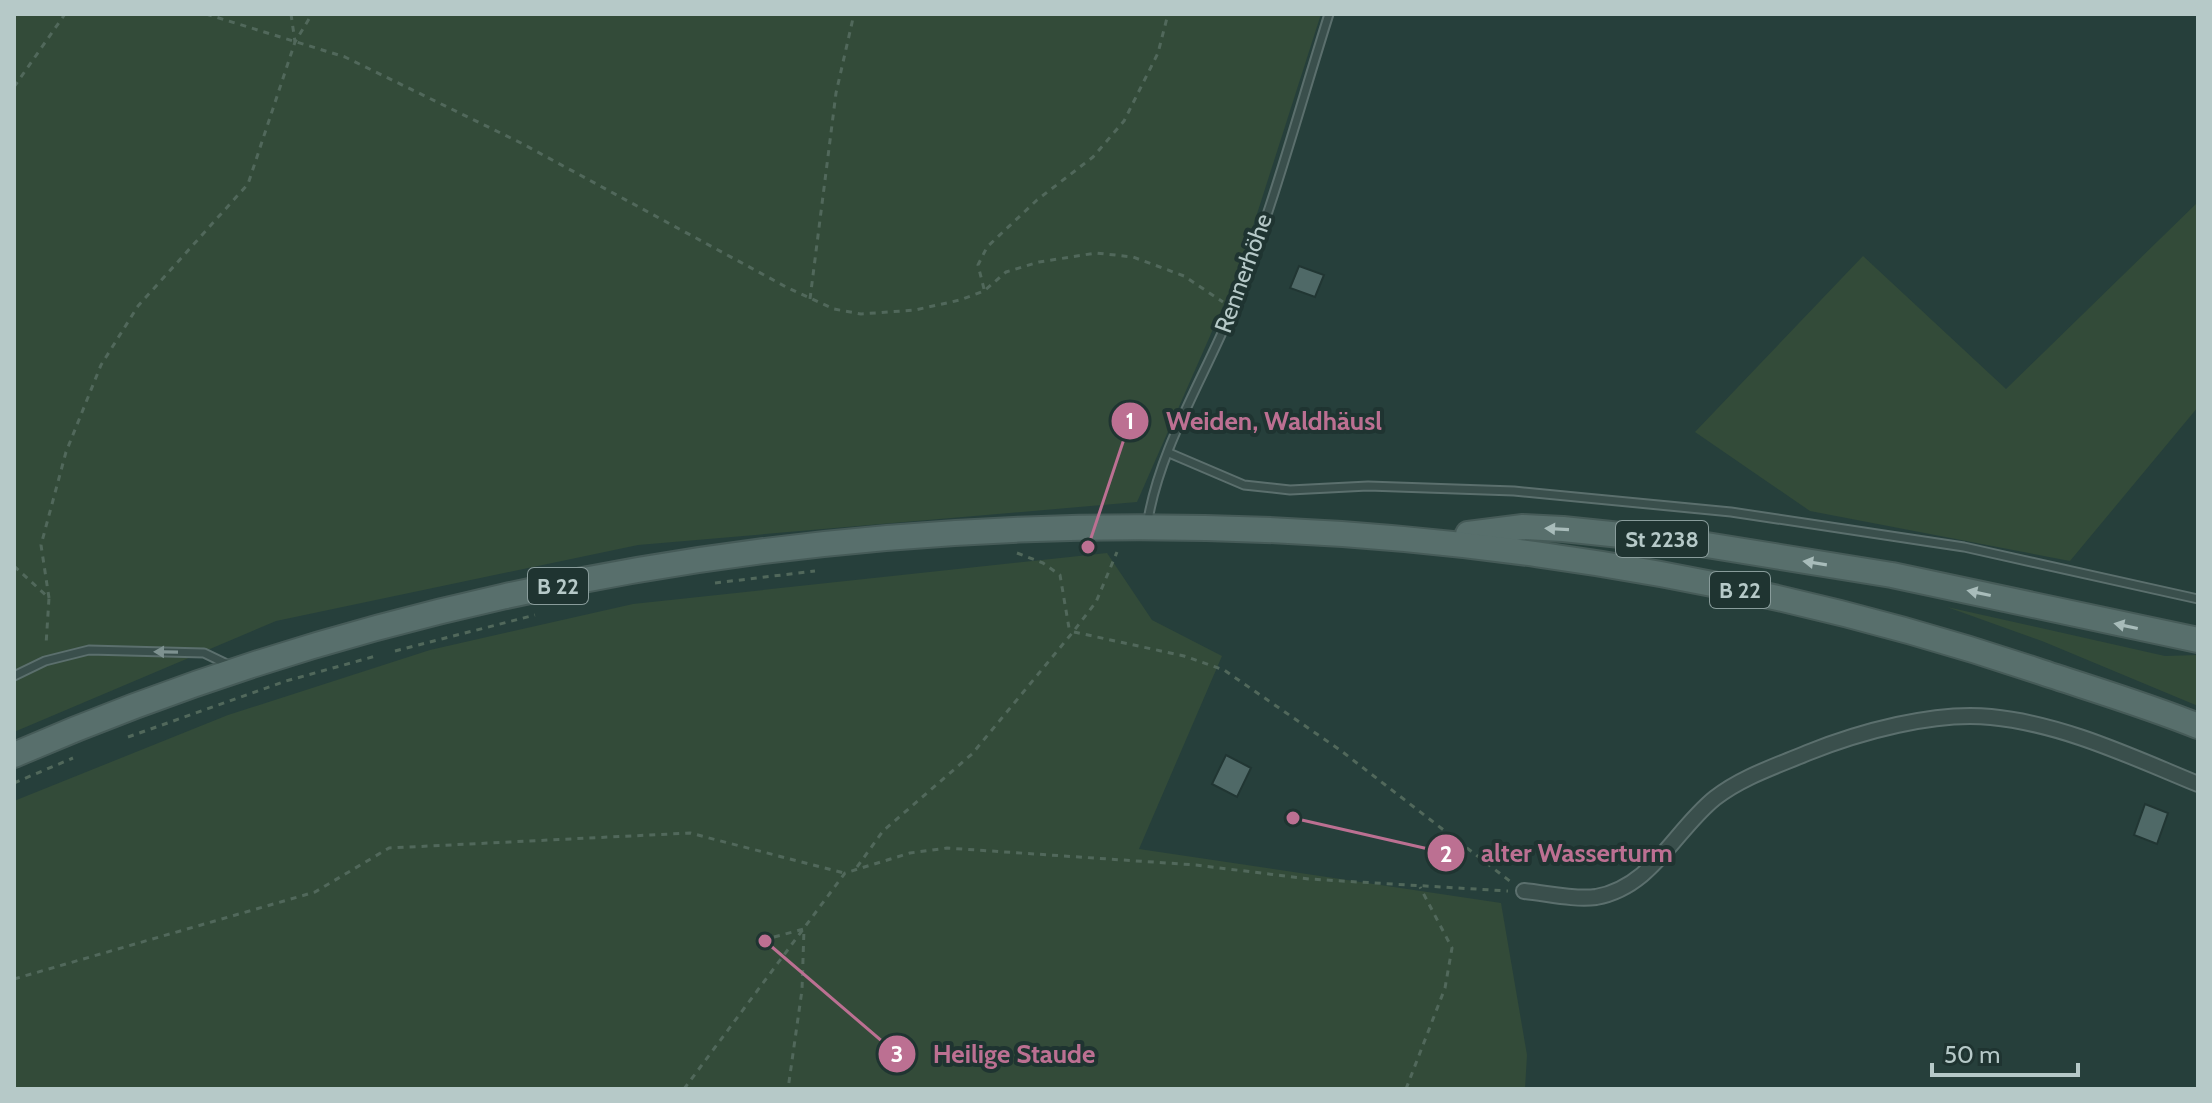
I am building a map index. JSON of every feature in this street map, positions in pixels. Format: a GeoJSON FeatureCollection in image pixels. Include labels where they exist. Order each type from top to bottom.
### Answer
{"type":"FeatureCollection","features":[{"type":"Feature","properties":{"kind":"main road","name":"St 2238"},"geometry":{"type":"LineString","coordinates":[[1430,539],[1523,527],[1599,531],[1892,575],[2198,640]]}},
{"type":"Feature","properties":{"kind":"main road","name":"B 22"},"geometry":{"type":"LineString","coordinates":[[14,755],[129,709],[240,670],[419,616],[602,577],[771,550],[887,539],[1136,528],[1297,529],[1430,539],[1591,561],[1843,612],[1985,653],[2198,726]]}},
{"type":"Feature","properties":{"kind":"street"},"geometry":{"type":"LineString","coordinates":[[1524,891],[1593,897],[1622,890],[1640,879],[1706,806],[1749,777],[1840,740],[1953,717],[1990,717],[2052,729],[2198,784]]}},
{"type":"Feature","properties":{"kind":"lane","name":"Rennerhöhe"},"geometry":{"type":"LineString","coordinates":[[1136,528],[1151,500],[1233,308],[1329,14]]}},
{"type":"Feature","properties":{"kind":"lane"},"geometry":{"type":"LineString","coordinates":[[1169,453],[1244,485],[1290,490],[1368,486],[1514,491],[1731,512],[1964,547],[2198,599]]}},
{"type":"Feature","properties":{"kind":"lane"},"geometry":{"type":"LineString","coordinates":[[14,676],[45,661],[89,650],[204,653],[240,670]]}},
{"type":"Feature","properties":{"kind":"path"},"geometry":{"type":"LineString","coordinates":[[14,87],[65,14]]}},
{"type":"Feature","properties":{"kind":"path"},"geometry":{"type":"LineString","coordinates":[[206,14],[345,57],[439,102],[834,309],[861,314],[915,310],[984,291],[1006,272],[1039,262],[1096,253],[1133,257],[1184,276],[1233,308]]}},
{"type":"Feature","properties":{"kind":"path"},"geometry":{"type":"LineString","coordinates":[[291,14],[295,42]]}},
{"type":"Feature","properties":{"kind":"path"},"geometry":{"type":"LineString","coordinates":[[45,661],[49,598],[41,545],[66,452],[101,365],[138,306],[248,184],[295,42],[312,14]]}},
{"type":"Feature","properties":{"kind":"path"},"geometry":{"type":"LineString","coordinates":[[810,299],[836,93],[854,14]]}},
{"type":"Feature","properties":{"kind":"path"},"geometry":{"type":"LineString","coordinates":[[984,291],[978,265],[987,247],[1037,200],[1093,157],[1124,121],[1158,53],[1168,14]]}},
{"type":"Feature","properties":{"kind":"path"},"geometry":{"type":"LineString","coordinates":[[857,867],[883,831],[972,754],[1073,632],[1096,602],[1136,528]]}},
{"type":"Feature","properties":{"kind":"path"},"geometry":{"type":"LineString","coordinates":[[1013,552],[1043,563],[1060,575],[1069,628],[1073,632],[1184,656],[1224,670],[1340,750],[1524,891]]}},
{"type":"Feature","properties":{"kind":"path"},"geometry":{"type":"LineString","coordinates":[[14,566],[49,598]]}},
{"type":"Feature","properties":{"kind":"path"},"geometry":{"type":"LineString","coordinates":[[710,584],[821,570]]}},
{"type":"Feature","properties":{"kind":"path"},"geometry":{"type":"LineString","coordinates":[[121,740],[286,681],[547,612]]}},
{"type":"Feature","properties":{"kind":"path"},"geometry":{"type":"LineString","coordinates":[[14,783],[78,756]]}},
{"type":"Feature","properties":{"kind":"path"},"geometry":{"type":"LineString","coordinates":[[14,979],[315,892],[389,848],[690,833],[845,873]]}},
{"type":"Feature","properties":{"kind":"path"},"geometry":{"type":"LineString","coordinates":[[684,1089],[845,873],[857,867],[947,848],[1196,865],[1309,879],[1524,891]]}},
{"type":"Feature","properties":{"kind":"path"},"geometry":{"type":"LineString","coordinates":[[1406,1089],[1445,988],[1452,948],[1420,887]]}},
{"type":"Feature","properties":{"kind":"path"},"geometry":{"type":"LineString","coordinates":[[774,937],[804,929]]}},
{"type":"Feature","properties":{"kind":"path"},"geometry":{"type":"LineString","coordinates":[[788,1089],[802,990],[804,929]]}},
{"type":"Feature","properties":{"kind":"green space"},"geometry":{"type":"Polygon","coordinates":[[[14,14],[1321,14],[1239,270],[1137,502],[638,545],[276,621],[14,732],[14,14]]]}},
{"type":"Feature","properties":{"kind":"green space"},"geometry":{"type":"Polygon","coordinates":[[[2198,202],[2198,407],[2070,561],[1810,511],[1695,432],[1863,256],[2006,389],[2198,202]]]}},
{"type":"Feature","properties":{"kind":"green space"},"geometry":{"type":"Polygon","coordinates":[[[1107,553],[1152,620],[1222,656],[1139,849],[1501,903],[1527,1055],[1525,1089],[14,1089],[14,801],[228,715],[430,650],[633,604],[1107,553]]]}},
{"type":"Feature","properties":{"kind":"green space"},"geometry":{"type":"Polygon","coordinates":[[[1947,607],[2165,656],[2198,655],[2198,706],[2042,641],[1947,607]]]}},
{"type":"Feature","properties":{"kind":"building"},"geometry":{"type":"Polygon","coordinates":[[[1299,266],[1324,275],[1315,297],[1290,288],[1299,266]]]}},
{"type":"Feature","properties":{"kind":"building"},"geometry":{"type":"Polygon","coordinates":[[[1226,755],[1251,768],[1237,797],[1212,784],[1226,755]]]}},
{"type":"Feature","properties":{"kind":"building"},"geometry":{"type":"Polygon","coordinates":[[[2145,804],[2168,813],[2157,844],[2134,835],[2145,804]]]}},
{"type":"Feature","properties":{"kind":"place","name":"Weiden, Waldhäusl"},"geometry":{"type":"Point","coordinates":[1088,547]}},
{"type":"Feature","properties":{"kind":"place","name":"alter Wasserturm"},"geometry":{"type":"Point","coordinates":[1293,818]}},
{"type":"Feature","properties":{"kind":"place","name":"Heilige Staude"},"geometry":{"type":"Point","coordinates":[765,941]}}]}
